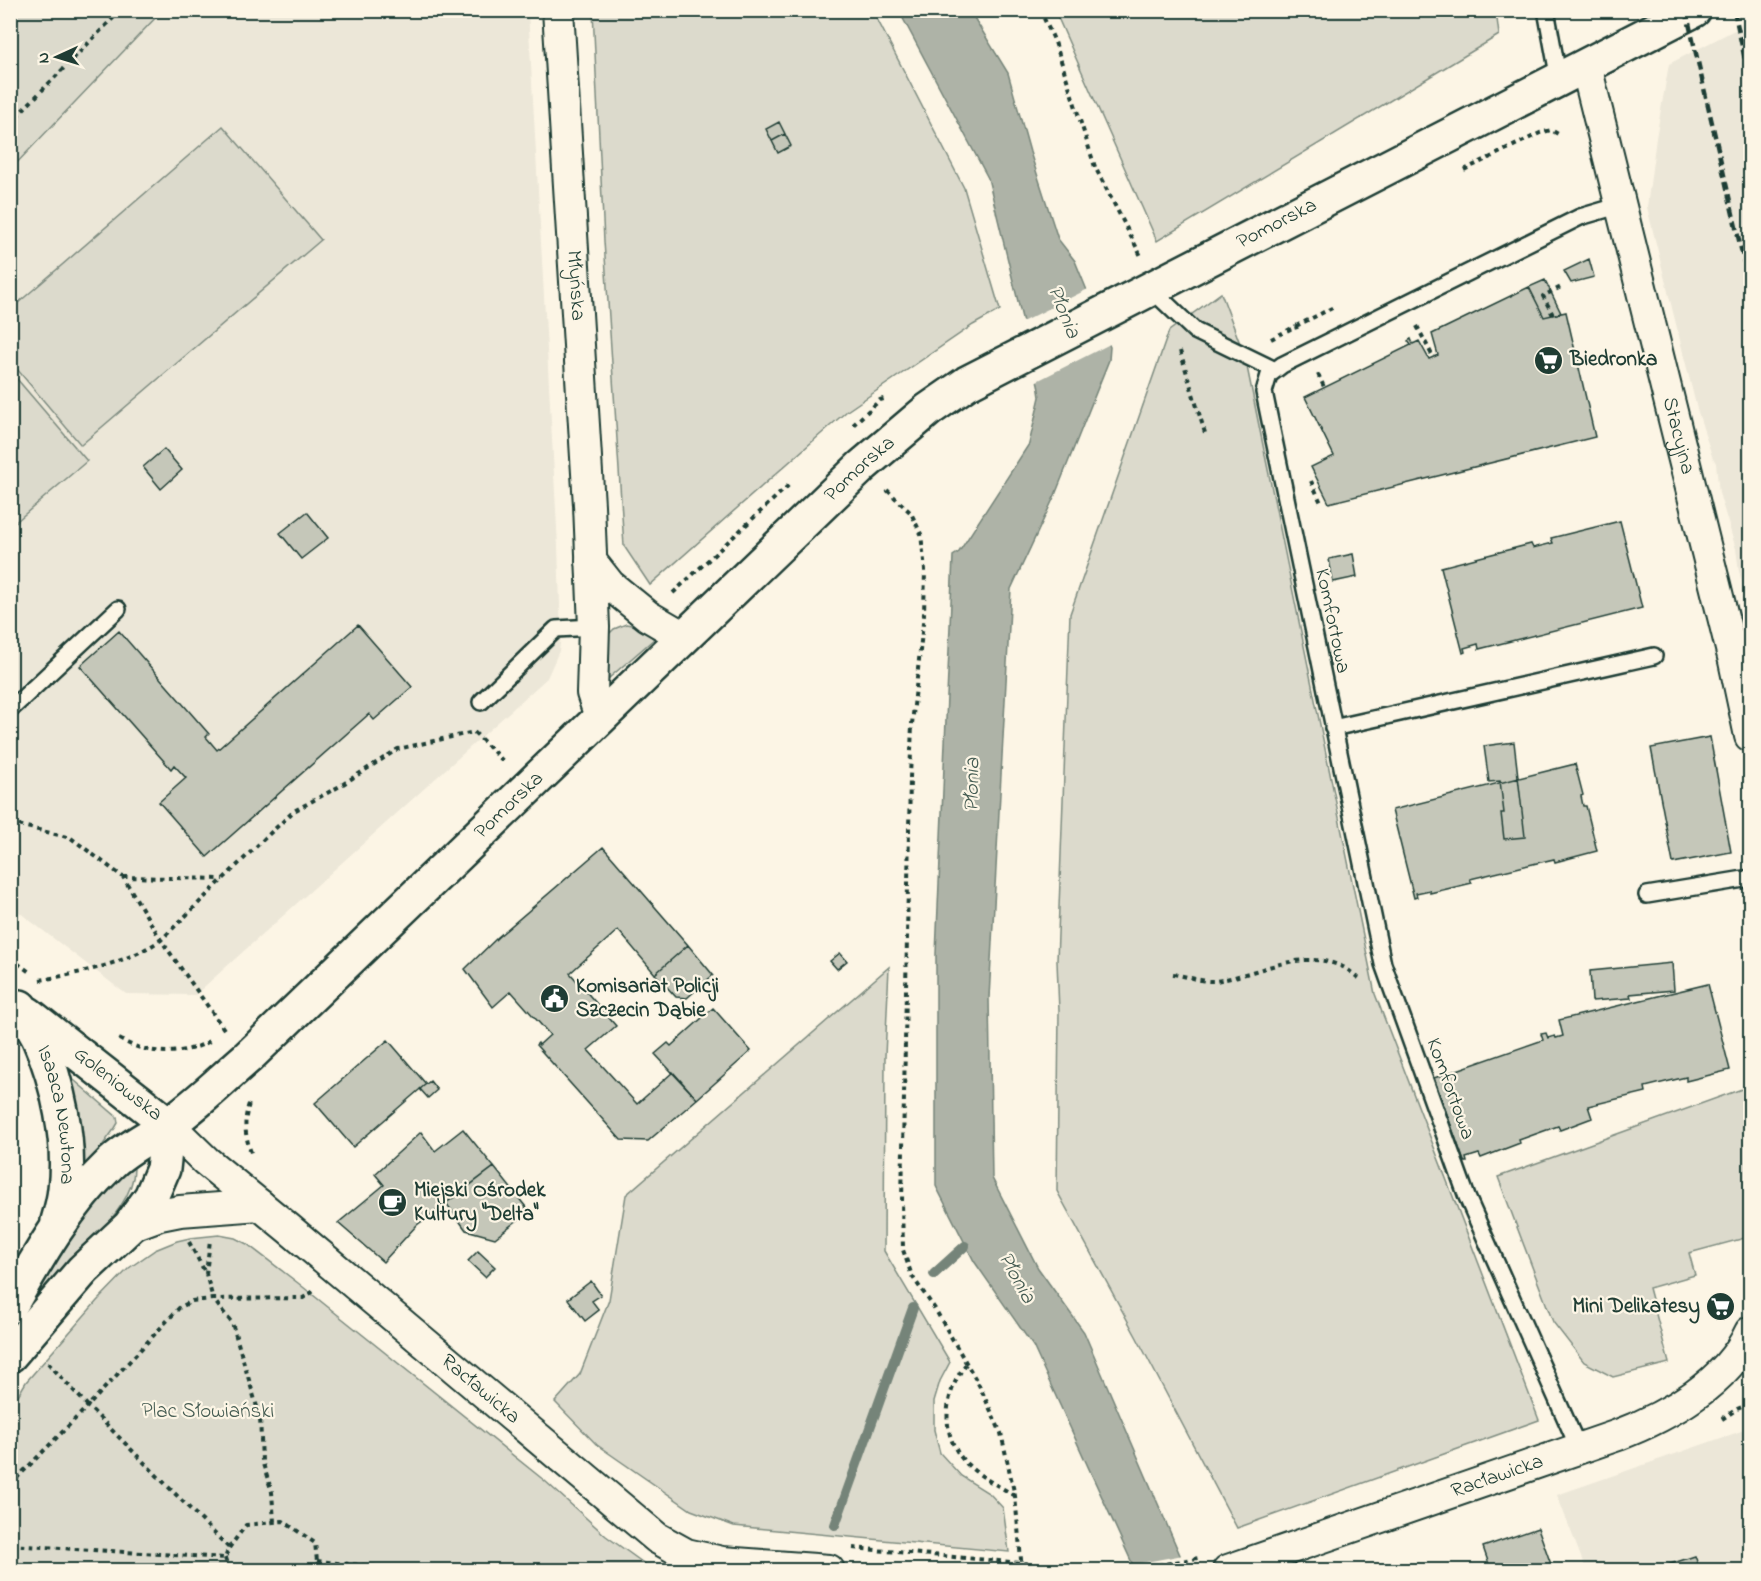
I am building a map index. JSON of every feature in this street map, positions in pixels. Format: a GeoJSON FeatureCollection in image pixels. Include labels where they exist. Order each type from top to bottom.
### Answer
{"type":"FeatureCollection","features":[{"type":"Feature","properties":{"kind":"street","name":"Młyńska"},"geometry":{"type":"LineString","coordinates":[[558,10],[591,561],[594,627],[592,693],[600,717]]}},
{"type":"Feature","properties":{"kind":"street","name":"Pomorska"},"geometry":{"type":"LineString","coordinates":[[168,1124],[261,1045],[862,466],[928,410],[967,383],[1694,10]]}},
{"type":"Feature","properties":{"kind":"street","name":"Stacyjna"},"geometry":{"type":"LineString","coordinates":[[1573,73],[1621,205],[1734,661],[1750,736]]}},
{"type":"Feature","properties":{"kind":"street"},"geometry":{"type":"LineString","coordinates":[[591,561],[610,585],[648,616],[684,637]]}},
{"type":"Feature","properties":{"kind":"street","name":"Goleniowska"},"geometry":{"type":"LineString","coordinates":[[22,998],[168,1124]]}},
{"type":"Feature","properties":{"kind":"street","name":"Isaaca Newtona"},"geometry":{"type":"LineString","coordinates":[[22,998],[50,1068],[65,1142],[65,1190],[57,1228]]}},
{"type":"Feature","properties":{"kind":"street"},"geometry":{"type":"LineString","coordinates":[[26,1355],[83,1270],[130,1226],[151,1197],[163,1168],[168,1124]]}},
{"type":"Feature","properties":{"kind":"street","name":"Racławicka"},"geometry":{"type":"LineString","coordinates":[[168,1124],[206,1161],[666,1544],[686,1554],[722,1562],[829,1570]]}},
{"type":"Feature","properties":{"kind":"street","name":"Isaaca Newtona"},"geometry":{"type":"LineString","coordinates":[[10,1306],[57,1228],[84,1191],[111,1162],[168,1124]]}},
{"type":"Feature","properties":{"kind":"street"},"geometry":{"type":"LineString","coordinates":[[130,1226],[160,1215],[180,1211],[260,1205]]}},
{"type":"Feature","properties":{"kind":"street","name":"Racławicka"},"geometry":{"type":"LineString","coordinates":[[1231,1570],[1654,1421],[1676,1408],[1714,1378],[1748,1343]]}},
{"type":"Feature","properties":{"kind":"lane"},"geometry":{"type":"LineString","coordinates":[[1546,10],[1573,73]]}},
{"type":"Feature","properties":{"kind":"lane"},"geometry":{"type":"LineString","coordinates":[[1154,287],[1196,331],[1275,370],[1580,217],[1621,205]]}},
{"type":"Feature","properties":{"kind":"lane","name":"Komfortowa"},"geometry":{"type":"LineString","coordinates":[[1275,370],[1269,375],[1264,392],[1383,964],[1467,1197],[1579,1449]]}},
{"type":"Feature","properties":{"kind":"lane"},"geometry":{"type":"LineString","coordinates":[[10,710],[118,609]]}},
{"type":"Feature","properties":{"kind":"lane"},"geometry":{"type":"LineString","coordinates":[[481,702],[556,629],[594,627]]}},
{"type":"Feature","properties":{"kind":"lane"},"geometry":{"type":"LineString","coordinates":[[1333,728],[1654,656]]}},
{"type":"Feature","properties":{"kind":"lane"},"geometry":{"type":"LineString","coordinates":[[1647,895],[1750,878]]}},
{"type":"Feature","properties":{"kind":"path"},"geometry":{"type":"LineString","coordinates":[[10,123],[121,10]]}},
{"type":"Feature","properties":{"kind":"path"},"geometry":{"type":"LineString","coordinates":[[1040,10],[1055,42],[1095,167],[1154,287]]}},
{"type":"Feature","properties":{"kind":"path"},"geometry":{"type":"LineString","coordinates":[[1540,133],[1551,130],[1560,135]]}},
{"type":"Feature","properties":{"kind":"path"},"geometry":{"type":"LineString","coordinates":[[1553,315],[1543,296],[1563,286]]}},
{"type":"Feature","properties":{"kind":"path"},"geometry":{"type":"LineString","coordinates":[[1406,303],[1433,357]]}},
{"type":"Feature","properties":{"kind":"path"},"geometry":{"type":"LineString","coordinates":[[1296,326],[1334,307]]}},
{"type":"Feature","properties":{"kind":"path"},"geometry":{"type":"LineString","coordinates":[[1178,346],[1206,433]]}},
{"type":"Feature","properties":{"kind":"path"},"geometry":{"type":"LineString","coordinates":[[1577,362],[1587,360]]}},
{"type":"Feature","properties":{"kind":"path"},"geometry":{"type":"LineString","coordinates":[[862,466],[911,513],[921,534],[925,570],[924,614],[912,724],[908,844],[903,1250],[912,1276],[935,1309],[979,1385],[1000,1433],[1015,1496],[1022,1570]]}},
{"type":"Feature","properties":{"kind":"path"},"geometry":{"type":"LineString","coordinates":[[22,998],[40,980],[85,972],[142,952],[161,940],[294,811],[340,786],[398,749],[474,732],[510,767]]}},
{"type":"Feature","properties":{"kind":"path"},"geometry":{"type":"LineString","coordinates":[[10,823],[71,838],[123,877],[161,940],[231,1038]]}},
{"type":"Feature","properties":{"kind":"path"},"geometry":{"type":"LineString","coordinates":[[123,877],[223,879]]}},
{"type":"Feature","properties":{"kind":"path"},"geometry":{"type":"LineString","coordinates":[[10,958],[49,987]]}},
{"type":"Feature","properties":{"kind":"path"},"geometry":{"type":"LineString","coordinates":[[1173,974],[1212,981],[1284,963],[1302,960],[1324,961],[1344,967],[1384,997],[1396,1002]]}},
{"type":"Feature","properties":{"kind":"path"},"geometry":{"type":"LineString","coordinates":[[226,1032],[235,1025]]}},
{"type":"Feature","properties":{"kind":"path"},"geometry":{"type":"LineString","coordinates":[[112,1034],[134,1047],[168,1053],[206,1044],[216,1038]]}},
{"type":"Feature","properties":{"kind":"path"},"geometry":{"type":"LineString","coordinates":[[251,1098],[245,1125],[248,1144],[255,1161]]}},
{"type":"Feature","properties":{"kind":"path"},"geometry":{"type":"LineString","coordinates":[[206,1274],[211,1229]]}},
{"type":"Feature","properties":{"kind":"path"},"geometry":{"type":"LineString","coordinates":[[188,1239],[206,1274],[213,1299],[232,1323],[260,1417],[262,1461],[272,1492],[274,1521]]}},
{"type":"Feature","properties":{"kind":"path"},"geometry":{"type":"LineString","coordinates":[[10,1485],[88,1406],[179,1308],[192,1301],[213,1299],[303,1298],[319,1289]]}},
{"type":"Feature","properties":{"kind":"path"},"geometry":{"type":"LineString","coordinates":[[26,1355],[88,1406],[229,1548]]}},
{"type":"Feature","properties":{"kind":"path"},"geometry":{"type":"LineString","coordinates":[[966,1364],[952,1387],[948,1404],[948,1430],[954,1450],[969,1466],[1015,1496]]}},
{"type":"Feature","properties":{"kind":"path"},"geometry":{"type":"LineString","coordinates":[[229,1570],[225,1558],[229,1548],[246,1525],[283,1521],[315,1543],[318,1570]]}},
{"type":"Feature","properties":{"kind":"path"},"geometry":{"type":"LineString","coordinates":[[10,1545],[225,1558]]}},
{"type":"Feature","properties":{"kind":"path"},"geometry":{"type":"LineString","coordinates":[[853,1548],[1100,1570]]}},
{"type":"Feature","properties":{"kind":"path"},"geometry":{"type":"LineString","coordinates":[[1131,1570],[1200,1557]]}},
{"type":"Feature","properties":{"kind":"path"},"geometry":{"type":"LineString","coordinates":[[317,1561],[411,1570]]}},
{"type":"Feature","properties":{"kind":"shaded area"},"geometry":{"type":"Polygon","coordinates":[[[162,11],[528,11],[558,546],[561,636],[559,651],[547,678],[195,995],[126,994],[11,906],[10,169],[162,11]]]}},
{"type":"Feature","properties":{"kind":"shaded area"},"geometry":{"type":"Polygon","coordinates":[[[1750,22],[1750,613],[1736,549],[1719,493],[1716,463],[1697,409],[1647,207],[1669,64],[1750,22]]]}},
{"type":"Feature","properties":{"kind":"shaded area"},"geometry":{"type":"Polygon","coordinates":[[[1750,1428],[1750,1570],[1586,1570],[1557,1495],[1750,1428]]]}},
{"type":"Feature","properties":{"kind":"green space"},"geometry":{"type":"Polygon","coordinates":[[[10,11],[162,11],[11,169],[10,11]]]}},
{"type":"Feature","properties":{"kind":"green space"},"geometry":{"type":"Polygon","coordinates":[[[593,11],[873,11],[964,188],[1000,310],[973,325],[847,411],[650,585],[624,546],[604,241],[593,11]]]}},
{"type":"Feature","properties":{"kind":"green space"},"geometry":{"type":"Polygon","coordinates":[[[1055,11],[1496,11],[1499,35],[1157,241],[1055,11]]]}},
{"type":"Feature","properties":{"kind":"green space"},"geometry":{"type":"Polygon","coordinates":[[[223,126],[321,240],[81,445],[11,362],[11,309],[223,126]]]}},
{"type":"Feature","properties":{"kind":"green space"},"geometry":{"type":"Polygon","coordinates":[[[1221,293],[1245,357],[1375,994],[1539,1420],[1237,1528],[1057,1191],[1059,1011],[1057,961],[1070,614],[1169,331],[1221,293]]]}},
{"type":"Feature","properties":{"kind":"green space"},"geometry":{"type":"Polygon","coordinates":[[[11,372],[87,461],[11,526],[10,525],[11,372]]]}},
{"type":"Feature","properties":{"kind":"green space"},"geometry":{"type":"Polygon","coordinates":[[[626,624],[642,627],[654,639],[609,678],[606,673],[609,634],[626,624]]]}},
{"type":"Feature","properties":{"kind":"green space"},"geometry":{"type":"Polygon","coordinates":[[[889,967],[885,1056],[884,1251],[950,1362],[940,1381],[934,1401],[934,1430],[940,1453],[961,1476],[990,1494],[1003,1508],[1009,1552],[734,1526],[691,1510],[597,1445],[555,1402],[580,1374],[609,1300],[626,1195],[889,967]]]}},
{"type":"Feature","properties":{"kind":"green space"},"geometry":{"type":"Polygon","coordinates":[[[68,1075],[117,1117],[118,1123],[115,1128],[92,1160],[84,1165],[81,1164],[68,1075]]]}},
{"type":"Feature","properties":{"kind":"green space"},"geometry":{"type":"Polygon","coordinates":[[[1750,1086],[1750,1214],[1745,1238],[1689,1253],[1695,1275],[1649,1288],[1669,1363],[1613,1377],[1584,1362],[1553,1322],[1498,1177],[1750,1086]]]}},
{"type":"Feature","properties":{"kind":"green space"},"geometry":{"type":"Polygon","coordinates":[[[130,1167],[134,1169],[133,1181],[115,1214],[31,1314],[19,1313],[90,1209],[123,1171],[130,1167]]]}},
{"type":"Feature","properties":{"kind":"green space","name":"Plac Słowiański"},"geometry":{"type":"Polygon","coordinates":[[[219,1235],[235,1238],[247,1244],[298,1283],[545,1481],[606,1536],[653,1570],[11,1570],[11,1407],[26,1382],[129,1268],[155,1250],[177,1241],[219,1235]]]}},
{"type":"Feature","properties":{"kind":"water","name":"Płonia"},"geometry":{"type":"Polygon","coordinates":[[[899,11],[970,11],[1008,73],[1058,239],[1075,261],[1110,347],[1109,360],[1055,495],[1011,589],[989,998],[992,1178],[1038,1268],[1084,1332],[1180,1555],[1182,1570],[1134,1570],[1033,1346],[974,1261],[936,1186],[936,954],[953,556],[959,552],[1029,444],[1040,397],[988,178],[899,11]]]}},
{"type":"Feature","properties":{"kind":"pier"},"geometry":{"type":"Polygon","coordinates":[[[1090,288],[1112,343],[1035,382],[1020,323],[1090,288]]]}},
{"type":"Feature","properties":{"kind":"pier"},"geometry":{"type":"Polygon","coordinates":[[[1183,1555],[1185,1570],[1131,1570],[1130,1565],[1183,1555]]]}},
{"type":"Feature","properties":{"kind":"building"},"geometry":{"type":"Polygon","coordinates":[[[779,122],[785,134],[772,141],[766,129],[779,122]]]}},
{"type":"Feature","properties":{"kind":"building"},"geometry":{"type":"Polygon","coordinates":[[[785,134],[791,146],[778,153],[772,141],[785,134]]]}},
{"type":"Feature","properties":{"kind":"building"},"geometry":{"type":"Polygon","coordinates":[[[1589,259],[1594,277],[1571,283],[1564,271],[1589,259]]]}},
{"type":"Feature","properties":{"kind":"building"},"geometry":{"type":"Polygon","coordinates":[[[1545,280],[1561,313],[1544,317],[1529,287],[1545,280]]]}},
{"type":"Feature","properties":{"kind":"building"},"geometry":{"type":"Polygon","coordinates":[[[1529,287],[1544,317],[1566,312],[1595,437],[1329,503],[1311,467],[1334,456],[1305,397],[1411,345],[1408,341],[1411,339],[1413,344],[1419,341],[1429,359],[1438,355],[1432,334],[1529,287]]]}},
{"type":"Feature","properties":{"kind":"building"},"geometry":{"type":"Polygon","coordinates":[[[164,449],[182,470],[161,489],[143,467],[164,449]]]}},
{"type":"Feature","properties":{"kind":"building"},"geometry":{"type":"Polygon","coordinates":[[[307,512],[328,538],[301,559],[280,533],[307,512]]]}},
{"type":"Feature","properties":{"kind":"building"},"geometry":{"type":"Polygon","coordinates":[[[1620,521],[1642,608],[1479,649],[1478,644],[1464,648],[1463,653],[1441,567],[1531,544],[1533,548],[1553,543],[1551,538],[1620,521]]]}},
{"type":"Feature","properties":{"kind":"building"},"geometry":{"type":"Polygon","coordinates":[[[1353,554],[1357,577],[1333,582],[1329,559],[1353,554]]]}},
{"type":"Feature","properties":{"kind":"building"},"geometry":{"type":"Polygon","coordinates":[[[358,625],[412,687],[374,720],[369,714],[207,857],[159,802],[186,778],[174,765],[171,769],[80,666],[119,631],[209,734],[206,737],[217,750],[358,625]]]}},
{"type":"Feature","properties":{"kind":"building"},"geometry":{"type":"Polygon","coordinates":[[[1710,737],[1731,852],[1673,863],[1651,748],[1710,737]]]}},
{"type":"Feature","properties":{"kind":"building"},"geometry":{"type":"Polygon","coordinates":[[[1514,742],[1525,837],[1504,839],[1500,781],[1489,782],[1484,746],[1514,742]]]}},
{"type":"Feature","properties":{"kind":"building"},"geometry":{"type":"Polygon","coordinates":[[[1575,764],[1583,795],[1581,796],[1583,806],[1586,806],[1597,851],[1470,879],[1472,883],[1430,893],[1430,890],[1416,893],[1417,897],[1414,898],[1392,810],[1575,764]]]}},
{"type":"Feature","properties":{"kind":"building","name":"Komisariat Policji Szczecin Dąbie"},"geometry":{"type":"Polygon","coordinates":[[[603,847],[688,945],[655,974],[618,930],[570,973],[616,1026],[588,1050],[637,1104],[673,1072],[697,1099],[648,1141],[621,1140],[536,1045],[550,1035],[511,991],[493,1007],[465,969],[498,937],[603,847]]]}},
{"type":"Feature","properties":{"kind":"building"},"geometry":{"type":"Polygon","coordinates":[[[688,945],[713,975],[687,998],[676,997],[655,974],[688,945]]]}},
{"type":"Feature","properties":{"kind":"building"},"geometry":{"type":"Polygon","coordinates":[[[840,953],[847,961],[837,969],[830,961],[840,953]]]}},
{"type":"Feature","properties":{"kind":"building"},"geometry":{"type":"Polygon","coordinates":[[[1672,963],[1674,990],[1630,994],[1631,998],[1592,1001],[1590,971],[1672,963]]]}},
{"type":"Feature","properties":{"kind":"building"},"geometry":{"type":"Polygon","coordinates":[[[1708,984],[1730,1070],[1686,1081],[1686,1077],[1645,1087],[1646,1092],[1588,1106],[1592,1118],[1560,1130],[1558,1126],[1519,1140],[1520,1143],[1481,1158],[1479,1154],[1466,1158],[1467,1162],[1464,1162],[1434,1078],[1543,1040],[1541,1034],[1546,1033],[1548,1038],[1563,1036],[1559,1020],[1708,984]]]}},
{"type":"Feature","properties":{"kind":"building"},"geometry":{"type":"Polygon","coordinates":[[[713,1008],[751,1051],[697,1099],[655,1054],[668,1043],[671,1046],[713,1008]]]}},
{"type":"Feature","properties":{"kind":"building"},"geometry":{"type":"Polygon","coordinates":[[[388,1040],[426,1084],[353,1147],[315,1103],[388,1040]]]}},
{"type":"Feature","properties":{"kind":"building"},"geometry":{"type":"Polygon","coordinates":[[[430,1081],[437,1090],[428,1098],[420,1089],[430,1081]]]}},
{"type":"Feature","properties":{"kind":"building"},"geometry":{"type":"Polygon","coordinates":[[[463,1129],[494,1167],[417,1225],[383,1262],[338,1223],[384,1185],[375,1174],[421,1132],[435,1151],[463,1129]]]}},
{"type":"Feature","properties":{"kind":"building"},"geometry":{"type":"Polygon","coordinates":[[[494,1167],[529,1211],[495,1238],[466,1230],[446,1203],[494,1167]]]}},
{"type":"Feature","properties":{"kind":"building"},"geometry":{"type":"Polygon","coordinates":[[[478,1251],[495,1267],[485,1277],[468,1261],[478,1251]]]}},
{"type":"Feature","properties":{"kind":"building"},"geometry":{"type":"Polygon","coordinates":[[[591,1281],[601,1295],[592,1301],[599,1310],[585,1321],[568,1299],[591,1281]]]}},
{"type":"Feature","properties":{"kind":"building"},"geometry":{"type":"Polygon","coordinates":[[[1538,1528],[1553,1570],[1491,1570],[1483,1547],[1538,1528]]]}},
{"type":"Feature","properties":{"kind":"building"},"geometry":{"type":"Polygon","coordinates":[[[1695,1556],[1700,1570],[1652,1570],[1695,1556]]]}},
{"type":"Feature","properties":{"kind":"waterway"},"geometry":{"type":"LineString","coordinates":[[934,1274],[965,1246]]}},
{"type":"Feature","properties":{"kind":"waterway"},"geometry":{"type":"LineString","coordinates":[[835,1525],[913,1308]]}},
{"type":"Feature","properties":{"kind":"railway"},"geometry":{"type":"LineString","coordinates":[[1686,10],[1750,288]]}},
{"type":"Feature","properties":{"kind":"railway"},"geometry":{"type":"LineString","coordinates":[[1734,10],[1750,82]]}},
{"type":"Feature","properties":{"kind":"place","name":"Biedronka"},"geometry":{"type":"Point","coordinates":[1549,360]}},
{"type":"Feature","properties":{"kind":"place","name":"Komisariat Policji Szczecin Dąbie"},"geometry":{"type":"Point","coordinates":[555,999]}},
{"type":"Feature","properties":{"kind":"place","name":"Miejski Ośrodek Kultury \"Delta\""},"geometry":{"type":"Point","coordinates":[393,1203]}},
{"type":"Feature","properties":{"kind":"place","name":"Mini Delikatesy"},"geometry":{"type":"Point","coordinates":[1721,1307]}}]}
